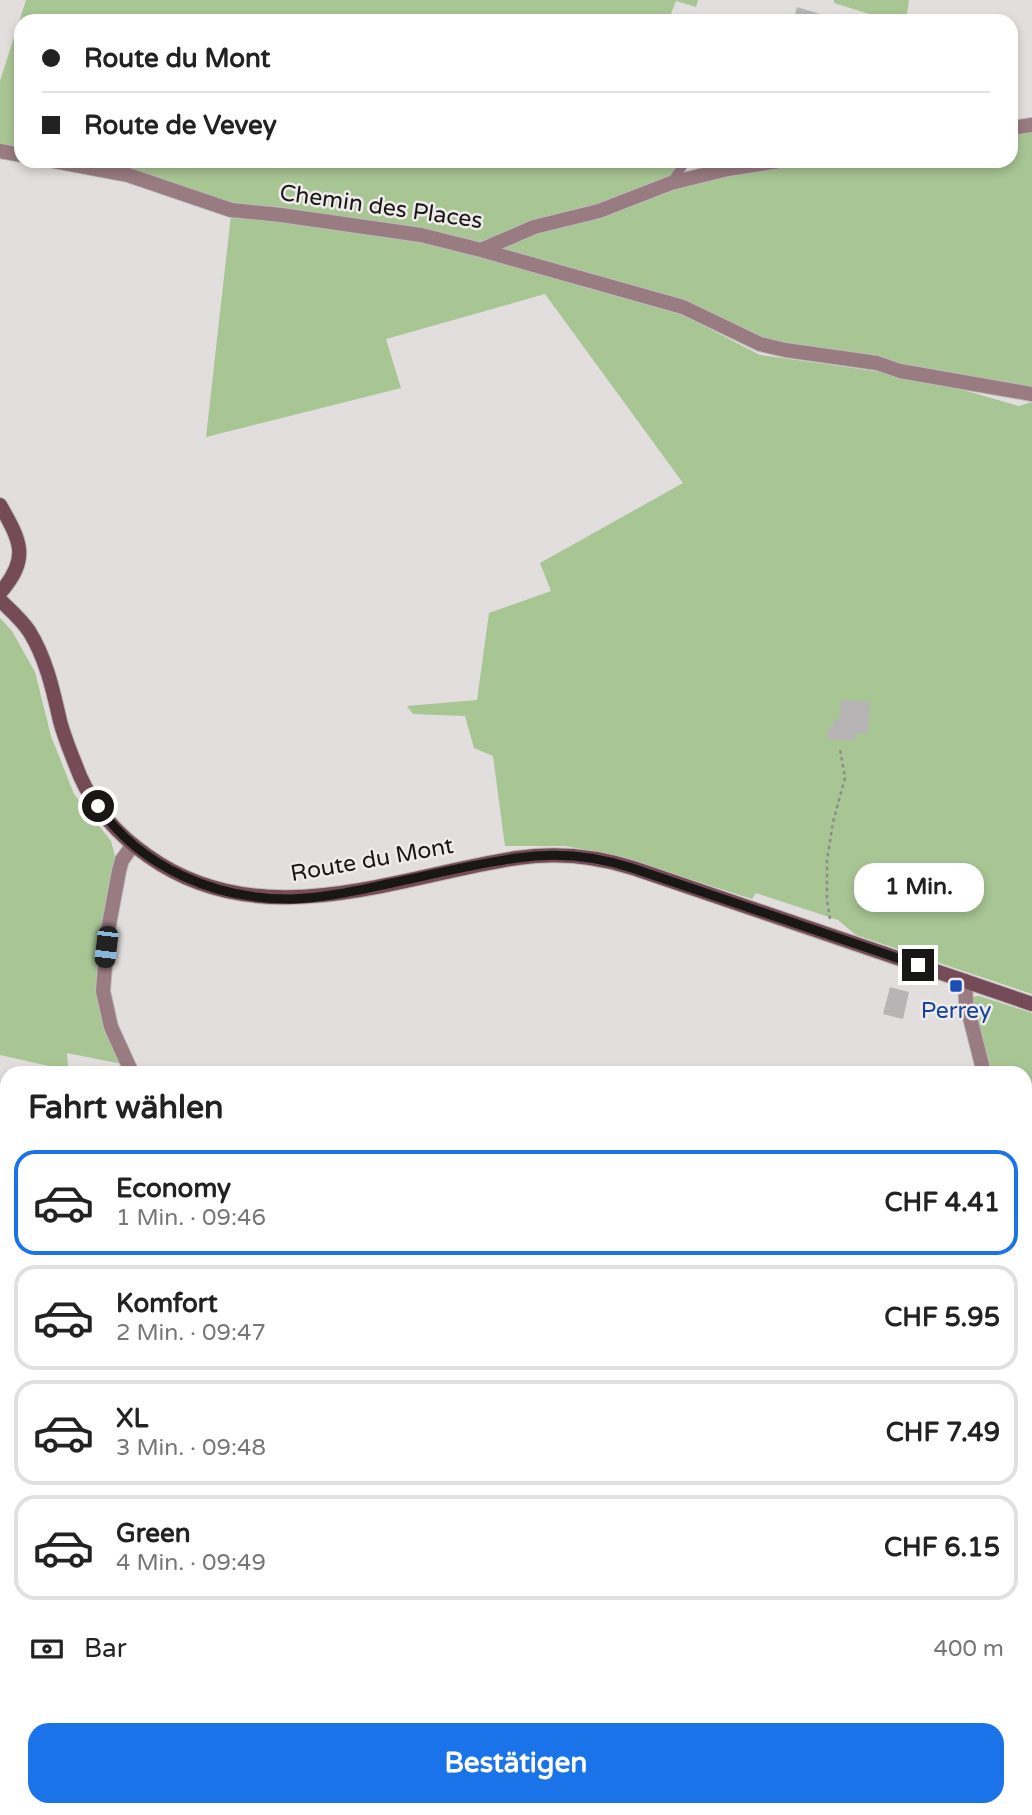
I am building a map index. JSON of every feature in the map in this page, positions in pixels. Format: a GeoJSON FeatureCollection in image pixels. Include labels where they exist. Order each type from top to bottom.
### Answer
{"type":"FeatureCollection","features":[{"type":"Feature","properties":{"kind":"main road"},"geometry":{"type":"LineString","coordinates":[[0,505],[16,535],[19,559],[14,576],[0,593]]}},
{"type":"Feature","properties":{"kind":"main road","name":"Route du Mont"},"geometry":{"type":"LineString","coordinates":[[0,600],[23,624],[40,653],[65,737],[85,787],[104,815],[133,845],[166,868],[196,882],[239,894],[279,898],[328,896],[533,855],[591,858],[625,866],[1032,1004]]}},
{"type":"Feature","properties":{"kind":"street","name":"Chemin des Places"},"geometry":{"type":"LineString","coordinates":[[91,168],[128,175],[230,211],[281,215],[421,235],[481,250],[534,227],[599,211],[671,183],[734,168]]}},
{"type":"Feature","properties":{"kind":"street"},"geometry":{"type":"LineString","coordinates":[[481,250],[683,307],[760,344],[877,363],[900,371],[1032,394]]}},
{"type":"Feature","properties":{"kind":"street"},"geometry":{"type":"LineString","coordinates":[[129,1066],[111,1027],[102,980],[119,871],[122,860],[133,845]]}},
{"type":"Feature","properties":{"kind":"street"},"geometry":{"type":"LineString","coordinates":[[965,981],[966,1002],[982,1066]]}},
{"type":"Feature","properties":{"kind":"lane"},"geometry":{"type":"LineString","coordinates":[[671,183],[681,168]]}},
{"type":"Feature","properties":{"kind":"path"},"geometry":{"type":"LineString","coordinates":[[832,936],[827,900],[827,860],[833,822],[845,778],[840,749]]}},
{"type":"Feature","properties":{"kind":"green space"},"geometry":{"type":"Polygon","coordinates":[[[26,0],[698,0],[696,7],[676,1],[671,14],[22,14],[26,0]]]}},
{"type":"Feature","properties":{"kind":"green space"},"geometry":{"type":"Polygon","coordinates":[[[834,0],[909,0],[907,14],[869,14],[834,3],[834,0]]]}},
{"type":"Feature","properties":{"kind":"green space"},"geometry":{"type":"Polygon","coordinates":[[[14,37],[14,150],[0,147],[0,81],[14,37]]]}},
{"type":"Feature","properties":{"kind":"green space"},"geometry":{"type":"Polygon","coordinates":[[[1032,128],[1032,387],[920,370],[755,338],[496,249],[536,229],[740,170],[1018,168],[1018,130],[1032,128]]]}},
{"type":"Feature","properties":{"kind":"green space"},"geometry":{"type":"Polygon","coordinates":[[[98,168],[677,168],[657,184],[601,206],[481,244],[231,206],[98,168]]]}},
{"type":"Feature","properties":{"kind":"green space"},"geometry":{"type":"Polygon","coordinates":[[[231,215],[419,241],[517,265],[586,288],[679,313],[760,355],[889,373],[953,387],[1019,406],[1032,402],[1032,994],[856,935],[838,920],[756,893],[752,899],[614,855],[565,846],[505,846],[493,756],[474,748],[465,716],[413,714],[407,706],[477,700],[489,613],[551,591],[540,563],[683,483],[545,294],[386,339],[401,388],[206,437],[231,215]]]}},
{"type":"Feature","properties":{"kind":"green space"},"geometry":{"type":"Polygon","coordinates":[[[0,618],[12,631],[35,672],[51,736],[74,794],[111,841],[115,856],[105,919],[99,987],[104,1031],[122,1064],[67,1053],[68,1066],[49,1066],[0,1055],[0,618]]]}},
{"type":"Feature","properties":{"kind":"green space"},"geometry":{"type":"Polygon","coordinates":[[[979,996],[1032,1013],[1032,1066],[986,1066],[972,997],[979,996]]]}},
{"type":"Feature","properties":{"kind":"building"},"geometry":{"type":"Polygon","coordinates":[[[797,7],[820,14],[795,14],[797,7]]]}},
{"type":"Feature","properties":{"kind":"building"},"geometry":{"type":"Polygon","coordinates":[[[841,700],[870,702],[868,734],[855,733],[855,741],[827,739],[828,728],[833,726],[834,719],[840,719],[841,700]]]}},
{"type":"Feature","properties":{"kind":"building"},"geometry":{"type":"Polygon","coordinates":[[[890,987],[909,992],[903,1019],[883,1014],[890,987]]]}},
{"type":"Feature","properties":{"kind":"place","name":"Perrey"},"geometry":{"type":"Point","coordinates":[956,986]}},
{"type":"Feature","properties":{"kind":"route"},"geometry":{"type":"LineString","coordinates":[[98,806],[119,833],[156,862],[196,882],[239,894],[292,899],[328,896],[517,858],[577,856],[606,860],[632,868],[918,965]]}}]}
